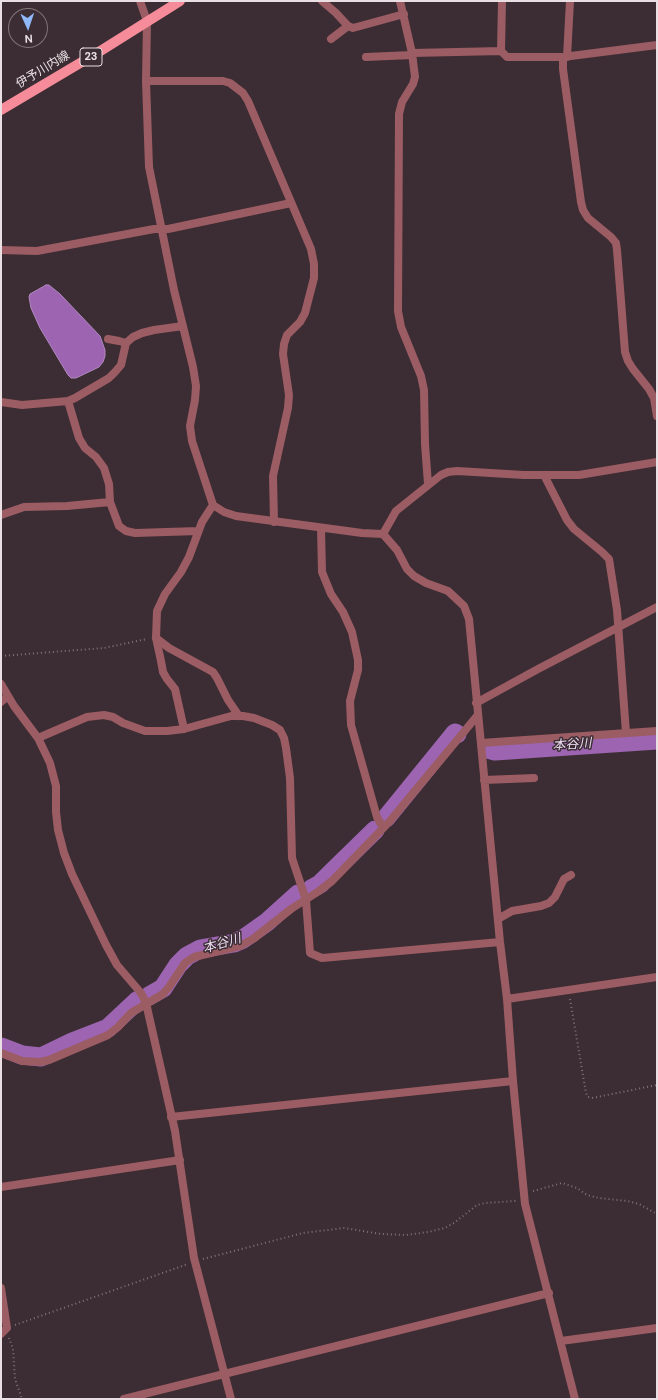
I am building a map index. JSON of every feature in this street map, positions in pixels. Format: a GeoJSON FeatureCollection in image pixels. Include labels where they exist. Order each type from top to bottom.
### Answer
{"type":"FeatureCollection","features":[{"type":"Feature","properties":{"kind":"main road","name":"伊予川内線"},"geometry":{"type":"LineString","coordinates":[[1,110],[102,50],[180,1]]}},
{"type":"Feature","properties":{"kind":"street"},"geometry":{"type":"LineString","coordinates":[[140,1],[146,21],[146,81],[149,167],[161,229],[193,367],[196,386],[190,426],[192,441],[213,505],[224,512],[236,516],[321,528],[382,534],[397,550],[407,569],[414,576],[426,584],[448,591],[464,606],[469,619],[477,716],[507,999],[513,1081],[525,1197],[575,1399]]}},
{"type":"Feature","properties":{"kind":"street"},"geometry":{"type":"LineString","coordinates":[[322,1],[336,12],[348,26],[353,28],[404,14]]}},
{"type":"Feature","properties":{"kind":"street"},"geometry":{"type":"LineString","coordinates":[[400,1],[404,14],[415,76],[413,84],[402,102],[399,114],[398,311],[401,326],[421,376],[424,390],[425,444],[428,484]]}},
{"type":"Feature","properties":{"kind":"street"},"geometry":{"type":"LineString","coordinates":[[502,1],[501,51],[507,57],[565,57],[657,45]]}},
{"type":"Feature","properties":{"kind":"street"},"geometry":{"type":"LineString","coordinates":[[570,1],[563,69],[581,202],[583,210],[588,218],[616,243],[625,352],[633,369],[649,389],[654,398],[657,416]]}},
{"type":"Feature","properties":{"kind":"street"},"geometry":{"type":"LineString","coordinates":[[331,39],[348,26]]}},
{"type":"Feature","properties":{"kind":"street"},"geometry":{"type":"LineString","coordinates":[[366,57],[501,51]]}},
{"type":"Feature","properties":{"kind":"street"},"geometry":{"type":"LineString","coordinates":[[146,81],[223,80],[237,87],[243,93],[248,101],[311,249],[314,264],[314,278],[306,313],[300,322],[287,335],[284,344],[283,354],[289,395],[288,408],[272,476],[274,522]]}},
{"type":"Feature","properties":{"kind":"street"},"geometry":{"type":"LineString","coordinates":[[1,250],[37,251],[154,229],[168,228],[291,203]]}},
{"type":"Feature","properties":{"kind":"street"},"geometry":{"type":"LineString","coordinates":[[1,402],[22,405],[68,400],[83,394],[102,383],[115,372],[121,365],[126,343],[133,337],[142,333],[183,326]]}},
{"type":"Feature","properties":{"kind":"street"},"geometry":{"type":"LineString","coordinates":[[108,339],[126,343]]}},
{"type":"Feature","properties":{"kind":"street"},"geometry":{"type":"LineString","coordinates":[[68,400],[80,438],[85,448],[96,456],[104,468],[109,484],[110,502],[119,526],[126,531],[135,533],[198,531]]}},
{"type":"Feature","properties":{"kind":"street"},"geometry":{"type":"LineString","coordinates":[[382,534],[396,511],[428,484],[448,472],[579,475],[657,462]]}},
{"type":"Feature","properties":{"kind":"street"},"geometry":{"type":"LineString","coordinates":[[544,475],[567,520],[574,529],[609,559],[617,610],[626,733]]}},
{"type":"Feature","properties":{"kind":"street"},"geometry":{"type":"LineString","coordinates":[[1,515],[24,507],[67,506],[110,502]]}},
{"type":"Feature","properties":{"kind":"street"},"geometry":{"type":"LineString","coordinates":[[184,729],[175,689],[163,672],[156,638],[157,611],[160,603],[181,572],[189,557],[198,531],[213,505]]}},
{"type":"Feature","properties":{"kind":"street"},"geometry":{"type":"LineString","coordinates":[[321,528],[322,572],[331,594],[343,612],[352,632],[358,660],[358,670],[350,701],[351,725],[377,816],[383,828]]}},
{"type":"Feature","properties":{"kind":"street"},"geometry":{"type":"LineString","coordinates":[[476,703],[657,607]]}},
{"type":"Feature","properties":{"kind":"street"},"geometry":{"type":"LineString","coordinates":[[156,638],[169,648],[213,672],[218,678],[228,700],[239,716]]}},
{"type":"Feature","properties":{"kind":"street"},"geometry":{"type":"LineString","coordinates":[[1,684],[38,738],[50,762],[56,786],[56,812],[64,853],[106,945],[117,965],[141,993],[146,1003],[180,1160],[195,1262],[231,1399]]}},
{"type":"Feature","properties":{"kind":"street"},"geometry":{"type":"LineString","coordinates":[[1,702],[8,696]]}},
{"type":"Feature","properties":{"kind":"street"},"geometry":{"type":"LineString","coordinates":[[38,738],[87,717],[104,714],[123,723],[145,730],[167,731],[184,729],[231,716],[254,718],[272,725],[280,730],[284,738],[290,778],[292,858],[306,900],[310,953],[322,958],[500,942]]}},
{"type":"Feature","properties":{"kind":"street"},"geometry":{"type":"LineString","coordinates":[[1,1053],[22,1061],[32,1062],[49,1060],[108,1035],[131,1013],[163,994],[185,963],[194,957],[240,946],[253,939],[291,909],[332,881],[383,828],[477,716]]}},
{"type":"Feature","properties":{"kind":"street"},"geometry":{"type":"LineString","coordinates":[[481,743],[657,731]]}},
{"type":"Feature","properties":{"kind":"street"},"geometry":{"type":"LineString","coordinates":[[484,780],[534,778]]}},
{"type":"Feature","properties":{"kind":"street"},"geometry":{"type":"LineString","coordinates":[[498,919],[512,911],[541,906],[549,903],[555,897],[564,878],[571,875]]}},
{"type":"Feature","properties":{"kind":"street"},"geometry":{"type":"LineString","coordinates":[[507,999],[657,977]]}},
{"type":"Feature","properties":{"kind":"street"},"geometry":{"type":"LineString","coordinates":[[171,1117],[513,1081]]}},
{"type":"Feature","properties":{"kind":"street"},"geometry":{"type":"LineString","coordinates":[[1,1187],[180,1160]]}},
{"type":"Feature","properties":{"kind":"street"},"geometry":{"type":"LineString","coordinates":[[1,1288],[4,1331]]}},
{"type":"Feature","properties":{"kind":"street"},"geometry":{"type":"LineString","coordinates":[[124,1399],[548,1293]]}},
{"type":"Feature","properties":{"kind":"street"},"geometry":{"type":"LineString","coordinates":[[561,1341],[657,1328]]}},
{"type":"Feature","properties":{"kind":"path"},"geometry":{"type":"LineString","coordinates":[[1,656],[104,648],[156,638]]}},
{"type":"Feature","properties":{"kind":"path"},"geometry":{"type":"LineString","coordinates":[[569,990],[586,1093],[588,1097],[592,1098],[657,1085]]}},
{"type":"Feature","properties":{"kind":"path"},"geometry":{"type":"LineString","coordinates":[[22,1399],[15,1380],[13,1349],[4,1331],[195,1262],[303,1233],[344,1228],[381,1234],[406,1235],[428,1232],[445,1228],[477,1205],[525,1197],[562,1183],[577,1188],[587,1195],[639,1204],[657,1214]]}},
{"type":"Feature","properties":{"kind":"shaded area"},"geometry":{"type":"Polygon","coordinates":[[[46,285],[49,285],[60,294],[100,336],[105,350],[103,362],[99,367],[76,378],[71,378],[68,375],[40,328],[31,308],[29,297],[30,294],[46,285]]]}},
{"type":"Feature","properties":{"kind":"waterway","name":"本谷川"},"geometry":{"type":"LineString","coordinates":[[386,818],[455,733],[457,734]]}},
{"type":"Feature","properties":{"kind":"waterway","name":"本谷川"},"geometry":{"type":"LineString","coordinates":[[488,749],[495,751],[657,740]]}},
{"type":"Feature","properties":{"kind":"waterway","name":"本谷川"},"geometry":{"type":"LineString","coordinates":[[311,889],[320,884],[375,830]]}},
{"type":"Feature","properties":{"kind":"waterway","name":"本谷川"},"geometry":{"type":"LineString","coordinates":[[149,996],[163,988],[178,965],[187,956],[200,949],[234,943],[243,939],[267,922],[298,894]]}},
{"type":"Feature","properties":{"kind":"waterway","name":"本谷川"},"geometry":{"type":"LineString","coordinates":[[1,1047],[22,1055],[41,1057],[72,1042],[108,1028],[138,1000]]}}]}
